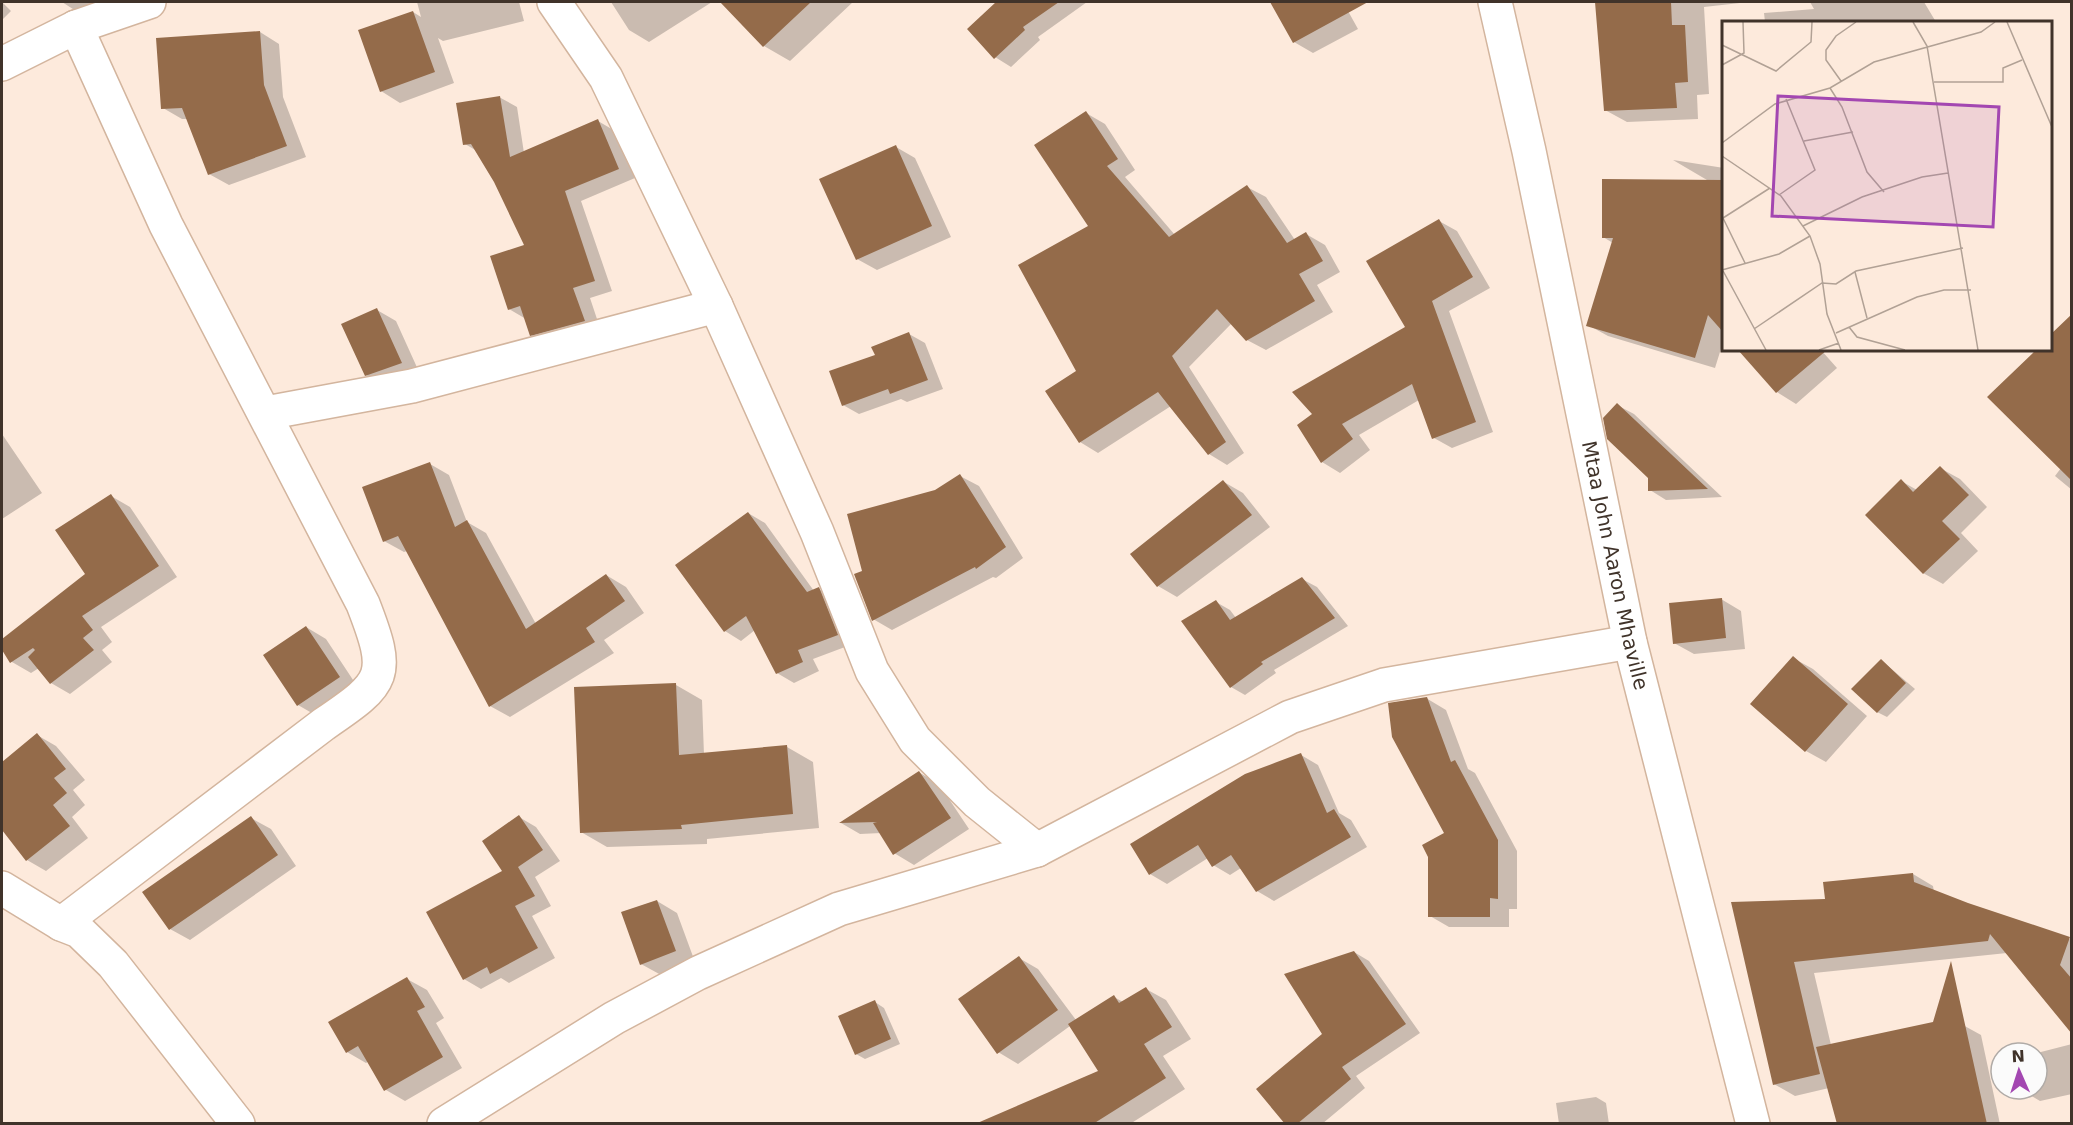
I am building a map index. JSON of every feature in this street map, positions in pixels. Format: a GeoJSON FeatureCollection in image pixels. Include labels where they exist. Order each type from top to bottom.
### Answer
{"type":"FeatureCollection","features":[{"type":"Feature","properties":{"kind":"street"},"geometry":{"type":"LineString","coordinates":[[2,64],[76,27],[149,2]]}},
{"type":"Feature","properties":{"kind":"street"},"geometry":{"type":"LineString","coordinates":[[554,2],[606,78],[716,306],[817,532],[872,671],[915,740],[977,802],[1037,850]]}},
{"type":"Feature","properties":{"kind":"street","name":"Mtaa John Aaron Mhaville"},"geometry":{"type":"LineString","coordinates":[[1495,2],[1529,151],[1630,642],[1753,1124]]}},
{"type":"Feature","properties":{"kind":"street"},"geometry":{"type":"LineString","coordinates":[[61,924],[324,724],[363,697],[380,673],[379,645],[363,604],[266,413],[166,225],[76,27]]}},
{"type":"Feature","properties":{"kind":"street"},"geometry":{"type":"LineString","coordinates":[[266,413],[412,386],[716,306]]}},
{"type":"Feature","properties":{"kind":"street"},"geometry":{"type":"LineString","coordinates":[[444,1124],[614,1018],[698,973],[839,909],[1037,850],[1290,717],[1384,685],[1630,642]]}},
{"type":"Feature","properties":{"kind":"street"},"geometry":{"type":"LineString","coordinates":[[2,888],[61,924],[79,931],[113,964],[238,1124]]}},
{"type":"Feature","properties":{"kind":"building"},"geometry":{"type":"Polygon","coordinates":[[[720,2],[811,2],[763,47],[720,2]]]}},
{"type":"Feature","properties":{"kind":"building"},"geometry":{"type":"Polygon","coordinates":[[[996,2],[1059,2],[1023,27],[1025,30],[994,59],[967,29],[996,2]]]}},
{"type":"Feature","properties":{"kind":"building"},"geometry":{"type":"Polygon","coordinates":[[[1270,2],[1368,2],[1293,43],[1270,2]]]}},
{"type":"Feature","properties":{"kind":"building"},"geometry":{"type":"Polygon","coordinates":[[[1595,2],[1671,2],[1672,25],[1685,25],[1688,82],[1675,83],[1677,108],[1604,111],[1595,2]]]}},
{"type":"Feature","properties":{"kind":"building"},"geometry":{"type":"Polygon","coordinates":[[[413,11],[435,72],[380,92],[358,30],[413,11]]]}},
{"type":"Feature","properties":{"kind":"building"},"geometry":{"type":"Polygon","coordinates":[[[260,31],[264,85],[287,146],[208,175],[182,108],[161,109],[156,38],[260,31]]]}},
{"type":"Feature","properties":{"kind":"building"},"geometry":{"type":"Polygon","coordinates":[[[500,96],[510,157],[598,119],[619,169],[565,191],[595,281],[573,288],[585,321],[530,336],[520,306],[508,310],[490,256],[524,245],[494,182],[471,144],[463,145],[456,103],[500,96]]]}},
{"type":"Feature","properties":{"kind":"building"},"geometry":{"type":"Polygon","coordinates":[[[1086,111],[1118,159],[1107,166],[1169,237],[1247,185],[1287,243],[1306,232],[1323,261],[1299,274],[1315,301],[1246,341],[1217,309],[1172,356],[1226,442],[1208,455],[1158,392],[1079,443],[1045,391],[1076,371],[1018,265],[1088,226],[1034,145],[1086,111]]]}},
{"type":"Feature","properties":{"kind":"building"},"geometry":{"type":"Polygon","coordinates":[[[896,145],[932,226],[856,260],[819,179],[896,145]]]}},
{"type":"Feature","properties":{"kind":"building"},"geometry":{"type":"Polygon","coordinates":[[[1602,179],[1722,180],[1722,331],[1708,315],[1695,358],[1586,326],[1613,238],[1602,238],[1602,179]]]}},
{"type":"Feature","properties":{"kind":"building"},"geometry":{"type":"Polygon","coordinates":[[[1439,219],[1473,277],[1432,301],[1476,422],[1432,439],[1412,384],[1342,424],[1353,439],[1321,463],[1297,425],[1312,414],[1292,392],[1405,327],[1366,261],[1439,219]]]}},
{"type":"Feature","properties":{"kind":"building"},"geometry":{"type":"Polygon","coordinates":[[[377,308],[402,363],[365,376],[341,324],[377,308]]]}},
{"type":"Feature","properties":{"kind":"building"},"geometry":{"type":"Polygon","coordinates":[[[2072,314],[2072,481],[1987,397],[2035,351],[2052,351],[2052,333],[2072,314]]]}},
{"type":"Feature","properties":{"kind":"building"},"geometry":{"type":"Polygon","coordinates":[[[909,332],[928,380],[890,394],[888,389],[842,406],[829,371],[875,355],[871,347],[909,332]]]}},
{"type":"Feature","properties":{"kind":"building"},"geometry":{"type":"Polygon","coordinates":[[[1739,351],[1826,351],[1776,393],[1739,351]]]}},
{"type":"Feature","properties":{"kind":"building"},"geometry":{"type":"Polygon","coordinates":[[[1617,403],[1708,489],[1648,491],[1648,478],[1607,439],[1603,418],[1617,403]]]}},
{"type":"Feature","properties":{"kind":"building"},"geometry":{"type":"Polygon","coordinates":[[[430,462],[455,527],[467,520],[526,629],[606,574],[625,601],[586,628],[595,642],[489,707],[398,536],[383,542],[362,487],[430,462]]]}},
{"type":"Feature","properties":{"kind":"building"},"geometry":{"type":"Polygon","coordinates":[[[1940,466],[1969,495],[1942,521],[1960,539],[1923,574],[1865,515],[1901,479],[1913,492],[1940,466]]]}},
{"type":"Feature","properties":{"kind":"building"},"geometry":{"type":"Polygon","coordinates":[[[960,474],[1006,547],[976,569],[975,567],[872,621],[854,574],[862,571],[847,514],[935,490],[960,474]]]}},
{"type":"Feature","properties":{"kind":"building"},"geometry":{"type":"Polygon","coordinates":[[[1223,480],[1252,515],[1157,587],[1130,554],[1223,480]]]}},
{"type":"Feature","properties":{"kind":"building"},"geometry":{"type":"Polygon","coordinates":[[[111,494],[159,566],[82,616],[93,630],[83,638],[94,650],[50,684],[28,657],[35,650],[33,648],[10,663],[2,650],[2,639],[85,574],[55,530],[111,494]]]}},
{"type":"Feature","properties":{"kind":"building"},"geometry":{"type":"Polygon","coordinates":[[[748,512],[807,592],[819,587],[838,635],[798,650],[803,662],[776,674],[746,616],[724,632],[675,565],[748,512]]]}},
{"type":"Feature","properties":{"kind":"building"},"geometry":{"type":"Polygon","coordinates":[[[1302,577],[1335,618],[1261,662],[1263,664],[1230,688],[1181,621],[1216,600],[1230,620],[1302,577]]]}},
{"type":"Feature","properties":{"kind":"building"},"geometry":{"type":"Polygon","coordinates":[[[1722,598],[1726,638],[1673,644],[1669,603],[1722,598]]]}},
{"type":"Feature","properties":{"kind":"building"},"geometry":{"type":"Polygon","coordinates":[[[306,626],[340,677],[297,706],[263,655],[306,626]]]}},
{"type":"Feature","properties":{"kind":"building"},"geometry":{"type":"Polygon","coordinates":[[[1793,656],[1848,704],[1805,752],[1750,704],[1793,656]]]}},
{"type":"Feature","properties":{"kind":"building"},"geometry":{"type":"Polygon","coordinates":[[[1881,659],[1906,683],[1877,713],[1851,689],[1881,659]]]}},
{"type":"Feature","properties":{"kind":"building"},"geometry":{"type":"Polygon","coordinates":[[[676,683],[679,755],[787,745],[793,814],[681,825],[682,829],[580,833],[574,687],[676,683]]]}},
{"type":"Feature","properties":{"kind":"building"},"geometry":{"type":"Polygon","coordinates":[[[1427,697],[1451,762],[1455,760],[1498,840],[1498,899],[1490,898],[1490,917],[1428,917],[1428,857],[1422,845],[1444,833],[1392,737],[1388,703],[1427,697]]]}},
{"type":"Feature","properties":{"kind":"building"},"geometry":{"type":"Polygon","coordinates":[[[37,733],[66,769],[54,778],[67,793],[53,805],[70,826],[26,861],[2,830],[2,762],[37,733]]]}},
{"type":"Feature","properties":{"kind":"building"},"geometry":{"type":"Polygon","coordinates":[[[1301,753],[1327,813],[1334,809],[1351,837],[1256,892],[1231,855],[1212,867],[1198,845],[1149,875],[1130,844],[1245,774],[1301,753]]]}},
{"type":"Feature","properties":{"kind":"building"},"geometry":{"type":"Polygon","coordinates":[[[919,771],[951,818],[893,855],[873,823],[877,822],[839,823],[919,771]]]}},
{"type":"Feature","properties":{"kind":"building"},"geometry":{"type":"Polygon","coordinates":[[[519,815],[543,850],[518,867],[535,896],[515,906],[538,948],[490,974],[487,967],[463,980],[426,912],[502,871],[482,841],[519,815]]]}},
{"type":"Feature","properties":{"kind":"building"},"geometry":{"type":"Polygon","coordinates":[[[251,816],[278,855],[169,930],[142,892],[251,816]]]}},
{"type":"Feature","properties":{"kind":"building"},"geometry":{"type":"Polygon","coordinates":[[[1913,873],[1914,882],[1968,903],[2070,937],[2060,965],[2072,979],[2072,1034],[1990,934],[1988,941],[1794,962],[1820,1074],[1773,1085],[1731,902],[1825,899],[1823,882],[1913,873]]]}},
{"type":"Feature","properties":{"kind":"building"},"geometry":{"type":"Polygon","coordinates":[[[657,900],[676,951],[640,965],[621,912],[657,900]]]}},
{"type":"Feature","properties":{"kind":"building"},"geometry":{"type":"Polygon","coordinates":[[[1354,951],[1406,1024],[1342,1067],[1351,1079],[1297,1124],[1285,1124],[1256,1089],[1322,1034],[1284,974],[1354,951]]]}},
{"type":"Feature","properties":{"kind":"building"},"geometry":{"type":"Polygon","coordinates":[[[1019,956],[1058,1010],[997,1054],[958,999],[1019,956]]]}},
{"type":"Feature","properties":{"kind":"building"},"geometry":{"type":"Polygon","coordinates":[[[1951,961],[1987,1124],[1837,1124],[1816,1047],[1933,1022],[1951,961]]]}},
{"type":"Feature","properties":{"kind":"building"},"geometry":{"type":"Polygon","coordinates":[[[407,977],[425,1007],[417,1011],[443,1057],[384,1091],[358,1046],[346,1053],[328,1022],[407,977]]]}},
{"type":"Feature","properties":{"kind":"building"},"geometry":{"type":"Polygon","coordinates":[[[1146,987],[1172,1027],[1144,1044],[1166,1078],[1093,1124],[975,1124],[1098,1071],[1068,1024],[1114,995],[1119,1003],[1146,987]]]}},
{"type":"Feature","properties":{"kind":"building"},"geometry":{"type":"Polygon","coordinates":[[[875,1000],[891,1039],[855,1055],[838,1016],[875,1000]]]}}]}
